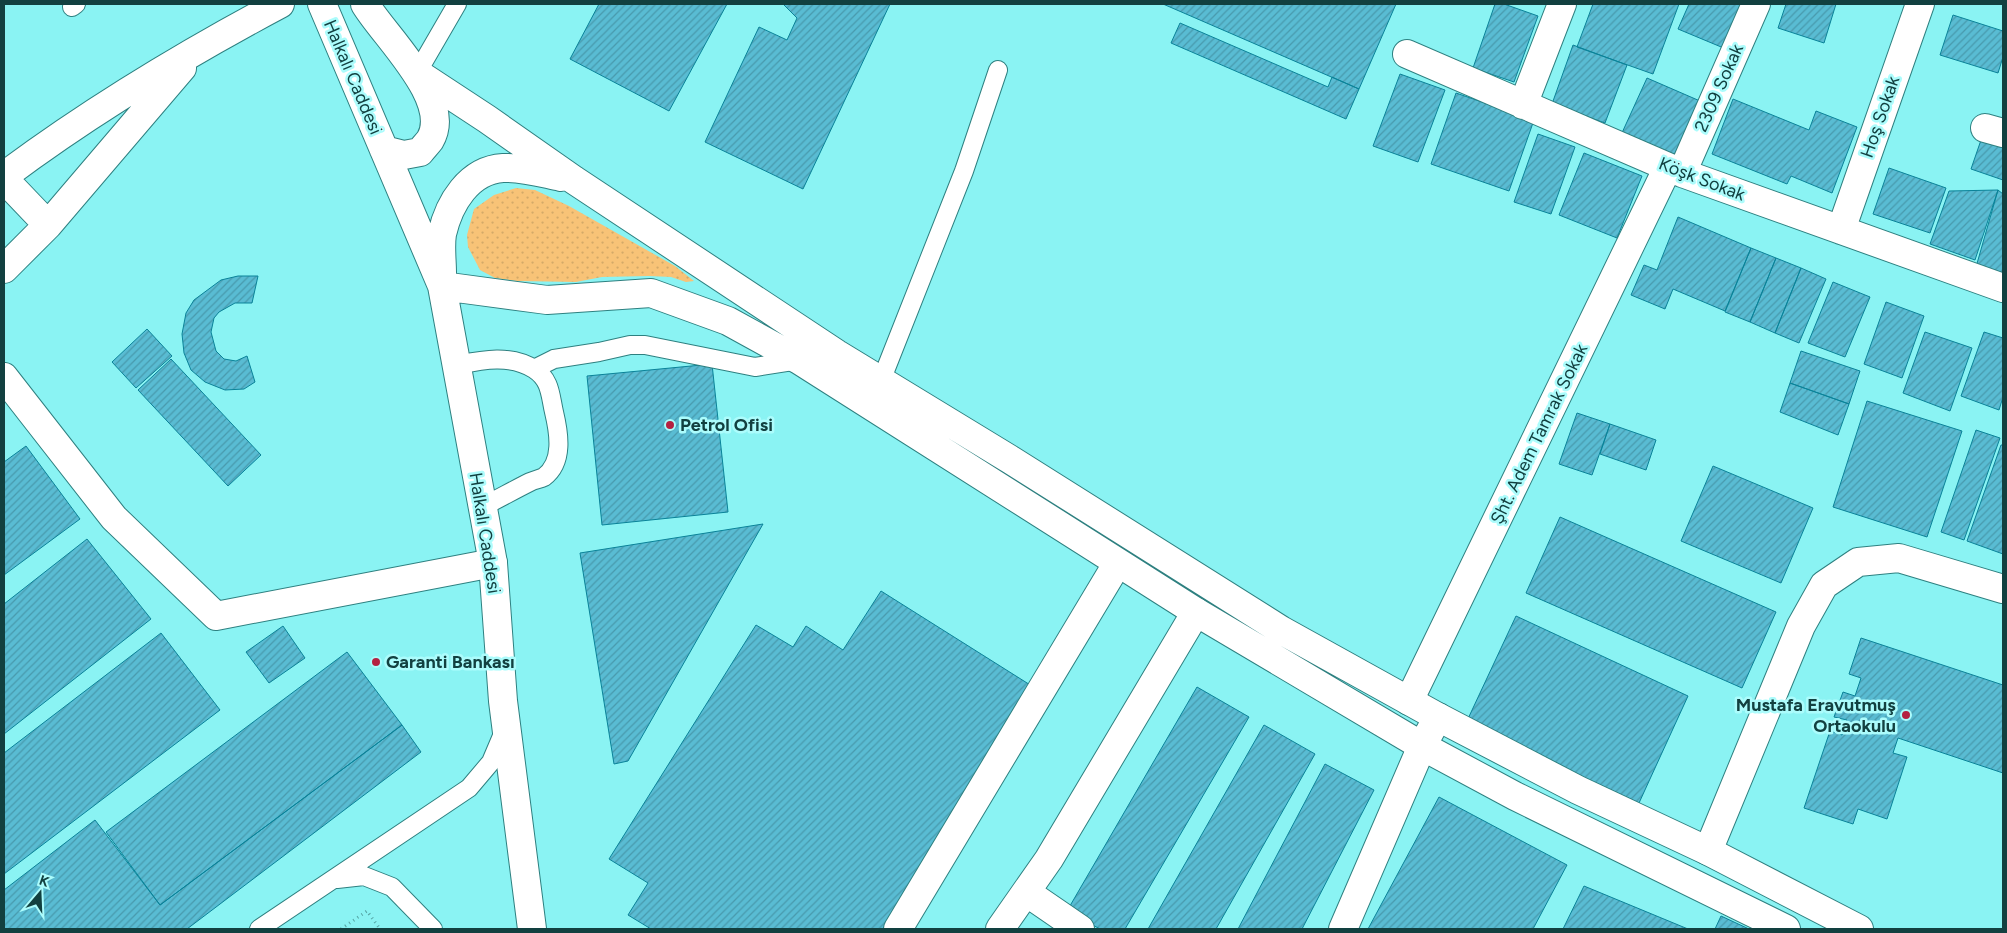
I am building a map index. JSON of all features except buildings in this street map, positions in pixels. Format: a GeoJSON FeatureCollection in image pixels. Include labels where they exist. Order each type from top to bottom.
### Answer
{"type":"FeatureCollection","features":[{"type":"Feature","properties":{"kind":"street"},"geometry":{"type":"LineString","coordinates":[[4,176],[58,135],[199,47],[280,4]]}},
{"type":"Feature","properties":{"kind":"street","name":"Halkalı Caddesi"},"geometry":{"type":"LineString","coordinates":[[322,4],[442,286],[493,563],[506,728],[532,929]]}},
{"type":"Feature","properties":{"kind":"street","name":"Halkalı Caddesi"},"geometry":{"type":"LineString","coordinates":[[365,4],[417,73],[432,102],[434,124],[431,139],[420,152],[404,155],[384,150]]}},
{"type":"Feature","properties":{"kind":"street"},"geometry":{"type":"LineString","coordinates":[[1523,104],[1562,4]]}},
{"type":"Feature","properties":{"kind":"street","name":"2309 Sokak"},"geometry":{"type":"LineString","coordinates":[[1675,170],[1756,4]]}},
{"type":"Feature","properties":{"kind":"street","name":"Hoş Sokak"},"geometry":{"type":"LineString","coordinates":[[1841,230],[1920,4]]}},
{"type":"Feature","properties":{"kind":"street"},"geometry":{"type":"LineString","coordinates":[[4,269],[48,225],[199,47]]}},
{"type":"Feature","properties":{"kind":"street","name":"Köşk Sokak"},"geometry":{"type":"LineString","coordinates":[[1407,54],[1675,170],[2003,288]]}},
{"type":"Feature","properties":{"kind":"street"},"geometry":{"type":"LineString","coordinates":[[417,73],[574,180],[837,354],[1281,630],[1438,717],[1578,790],[1708,851],[1859,929]]}},
{"type":"Feature","properties":{"kind":"street"},"geometry":{"type":"LineString","coordinates":[[574,180],[531,170],[502,168],[476,175],[460,193],[446,220],[442,236],[442,286],[547,300],[651,293],[728,321],[799,360],[1117,564],[1422,746],[1515,796],[1786,929]]}},
{"type":"Feature","properties":{"kind":"street","name":"Şht. Adem Tamrak Sokak"},"geometry":{"type":"LineString","coordinates":[[1409,701],[1675,170]]}},
{"type":"Feature","properties":{"kind":"street"},"geometry":{"type":"LineString","coordinates":[[4,180],[48,225]]}},
{"type":"Feature","properties":{"kind":"street"},"geometry":{"type":"LineString","coordinates":[[4,377],[114,518],[216,616],[493,563]]}},
{"type":"Feature","properties":{"kind":"street"},"geometry":{"type":"LineString","coordinates":[[1708,851],[1801,626],[1824,585],[1858,562],[1899,558],[2003,589]]}},
{"type":"Feature","properties":{"kind":"street"},"geometry":{"type":"LineString","coordinates":[[898,929],[1117,564]]}},
{"type":"Feature","properties":{"kind":"street"},"geometry":{"type":"LineString","coordinates":[[1000,929],[1049,859],[1196,612]]}},
{"type":"Feature","properties":{"kind":"street"},"geometry":{"type":"LineString","coordinates":[[1344,929],[1422,746],[1438,717]]}},
{"type":"Feature","properties":{"kind":"street"},"geometry":{"type":"LineString","coordinates":[[1026,892],[1080,929]]}},
{"type":"Feature","properties":{"kind":"lane"},"geometry":{"type":"LineString","coordinates":[[417,73],[457,4]]}},
{"type":"Feature","properties":{"kind":"lane"},"geometry":{"type":"LineString","coordinates":[[881,381],[964,172],[998,70]]}},
{"type":"Feature","properties":{"kind":"lane"},"geometry":{"type":"LineString","coordinates":[[534,369],[554,359],[630,345],[645,345],[755,367],[799,360]]}},
{"type":"Feature","properties":{"kind":"lane"},"geometry":{"type":"LineString","coordinates":[[456,365],[489,358],[516,362],[534,369],[548,382],[552,394],[560,438],[558,452],[552,466],[544,477],[533,480],[482,507]]}},
{"type":"Feature","properties":{"kind":"lane"},"geometry":{"type":"LineString","coordinates":[[260,929],[468,788],[491,762],[506,728]]}},
{"type":"Feature","properties":{"kind":"lane"},"geometry":{"type":"LineString","coordinates":[[334,879],[364,876],[392,887],[433,929]]}},
{"type":"Feature","properties":{"kind":"path"},"geometry":{"type":"LineString","coordinates":[[341,929],[368,911],[380,929]]}},
{"type":"Feature","properties":{"kind":"shaded area"},"geometry":{"type":"Polygon","coordinates":[[[516,188],[535,190],[569,206],[675,266],[694,281],[686,282],[671,277],[649,276],[602,277],[576,282],[517,281],[495,278],[480,270],[468,247],[467,235],[474,209],[494,195],[516,188]]]}},
{"type":"Feature","properties":{"kind":"place","name":"Petrol Ofisi"},"geometry":{"type":"Point","coordinates":[670,425]}},
{"type":"Feature","properties":{"kind":"place","name":"Garanti Bankası"},"geometry":{"type":"Point","coordinates":[376,662]}},
{"type":"Feature","properties":{"kind":"place","name":"Mustafa Eravutmuş Ortaokulu"},"geometry":{"type":"Point","coordinates":[1906,715]}}]}
